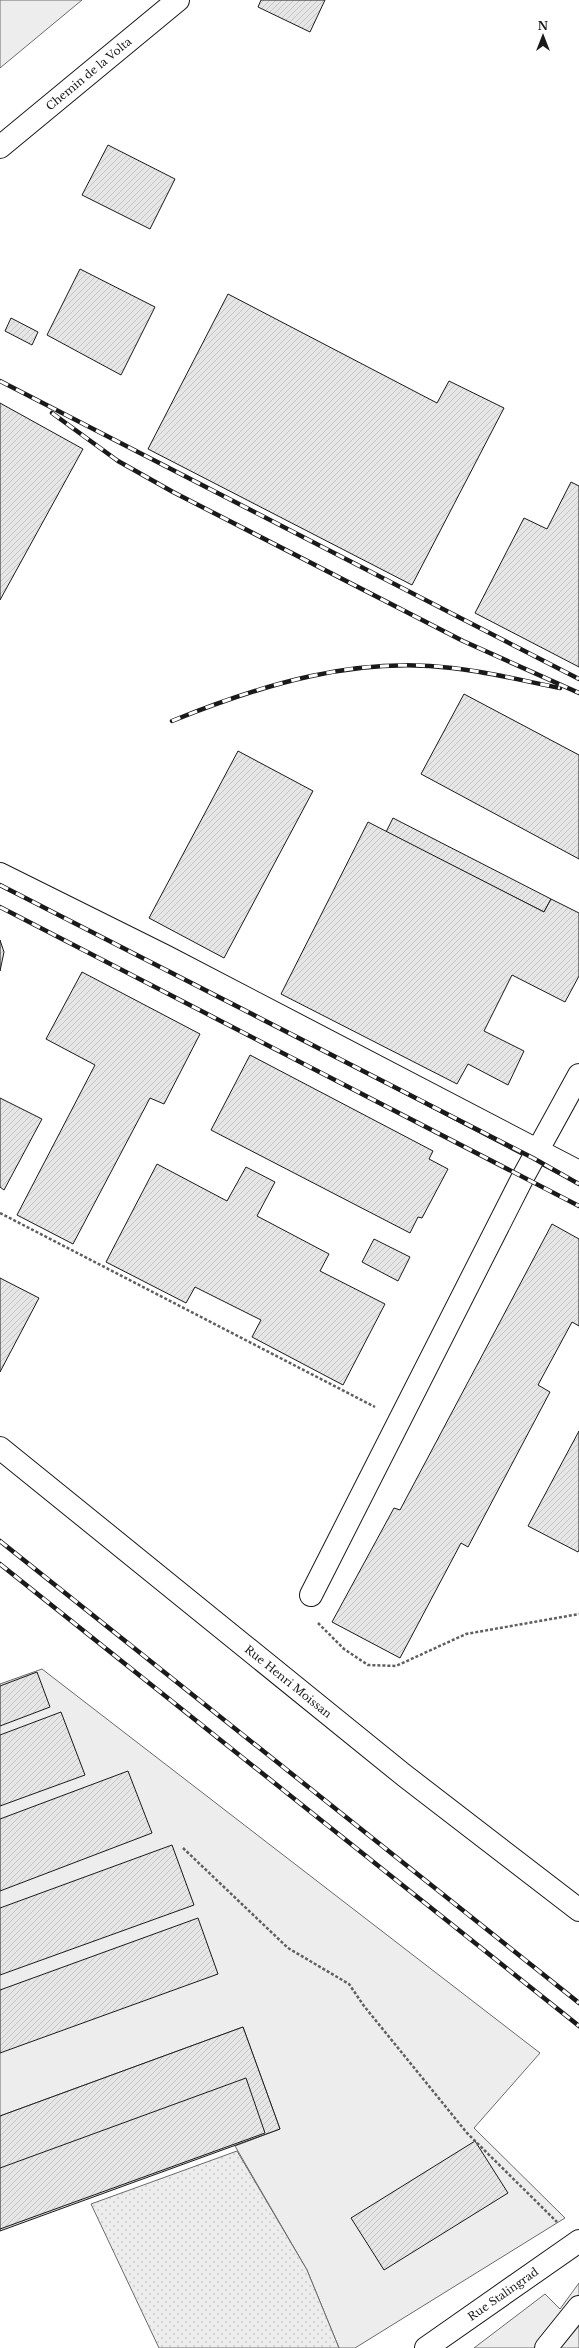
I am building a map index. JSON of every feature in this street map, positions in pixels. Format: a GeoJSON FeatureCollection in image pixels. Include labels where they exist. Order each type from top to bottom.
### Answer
{"type":"FeatureCollection","features":[{"type":"Feature","properties":{"kind":"street","name":"Chemin de la Volta"},"geometry":{"type":"LineString","coordinates":[[0,147],[178,0]]}},
{"type":"Feature","properties":{"kind":"street"},"geometry":{"type":"LineString","coordinates":[[0,874],[172,960],[536,1151],[579,1172]]}},
{"type":"Feature","properties":{"kind":"street"},"geometry":{"type":"LineString","coordinates":[[311,1595],[536,1151],[579,1075]]}},
{"type":"Feature","properties":{"kind":"street","name":"Rue Henri Moissan"},"geometry":{"type":"LineString","coordinates":[[0,1448],[405,1776],[579,1910]]}},
{"type":"Feature","properties":{"kind":"street","name":"Rue Stalingrad"},"geometry":{"type":"LineString","coordinates":[[426,2348],[578,2242]]}},
{"type":"Feature","properties":{"kind":"street"},"geometry":{"type":"LineString","coordinates":[[546,2348],[579,2307]]}},
{"type":"Feature","properties":{"kind":"path"},"geometry":{"type":"LineString","coordinates":[[0,1213],[400,1420]]}},
{"type":"Feature","properties":{"kind":"path"},"geometry":{"type":"LineString","coordinates":[[317,1622],[344,1650],[368,1666],[396,1666],[466,1634],[579,1614]]}},
{"type":"Feature","properties":{"kind":"path"},"geometry":{"type":"LineString","coordinates":[[182,1848],[288,1948],[349,1984],[364,2006],[467,2133],[578,2242]]}},
{"type":"Feature","properties":{"kind":"shaded area"},"geometry":{"type":"Polygon","coordinates":[[[0,0],[82,0],[0,68],[0,0]]]}},
{"type":"Feature","properties":{"kind":"shaded area"},"geometry":{"type":"Polygon","coordinates":[[[42,1669],[540,2053],[474,2128],[565,2218],[355,2348],[339,2348],[307,2270],[235,2146],[280,2129],[243,2027],[0,2116],[0,1684],[42,1669]]]}},
{"type":"Feature","properties":{"kind":"shaded area"},"geometry":{"type":"Polygon","coordinates":[[[237,2151],[307,2270],[339,2348],[159,2348],[91,2204],[237,2151]]]}},
{"type":"Feature","properties":{"kind":"shaded area"},"geometry":{"type":"Polygon","coordinates":[[[579,2283],[579,2348],[474,2348],[545,2294],[560,2309],[579,2283]]]}},
{"type":"Feature","properties":{"kind":"building"},"geometry":{"type":"Polygon","coordinates":[[[261,0],[325,0],[310,32],[258,7],[261,0]]]}},
{"type":"Feature","properties":{"kind":"building"},"geometry":{"type":"Polygon","coordinates":[[[108,145],[175,179],[150,229],[82,195],[108,145]]]}},
{"type":"Feature","properties":{"kind":"building"},"geometry":{"type":"Polygon","coordinates":[[[80,269],[155,307],[121,375],[47,335],[80,269]]]}},
{"type":"Feature","properties":{"kind":"building"},"geometry":{"type":"Polygon","coordinates":[[[228,294],[437,403],[449,381],[504,408],[412,585],[148,449],[228,294]]]}},
{"type":"Feature","properties":{"kind":"building"},"geometry":{"type":"Polygon","coordinates":[[[11,318],[38,332],[32,345],[5,331],[11,318]]]}},
{"type":"Feature","properties":{"kind":"building"},"geometry":{"type":"Polygon","coordinates":[[[0,403],[83,449],[0,600],[0,403]]]}},
{"type":"Feature","properties":{"kind":"building"},"geometry":{"type":"Polygon","coordinates":[[[571,482],[579,486],[579,667],[475,613],[524,518],[547,529],[571,482]]]}},
{"type":"Feature","properties":{"kind":"building"},"geometry":{"type":"Polygon","coordinates":[[[464,694],[579,755],[579,859],[421,774],[464,694]]]}},
{"type":"Feature","properties":{"kind":"building"},"geometry":{"type":"Polygon","coordinates":[[[238,751],[313,791],[224,958],[149,918],[238,751]]]}},
{"type":"Feature","properties":{"kind":"building"},"geometry":{"type":"Polygon","coordinates":[[[393,818],[551,899],[544,912],[386,832],[393,818]]]}},
{"type":"Feature","properties":{"kind":"building"},"geometry":{"type":"Polygon","coordinates":[[[368,822],[544,912],[551,899],[579,913],[579,976],[565,1002],[512,975],[484,1031],[524,1051],[508,1085],[468,1064],[457,1084],[281,994],[368,822]]]}},
{"type":"Feature","properties":{"kind":"building"},"geometry":{"type":"Polygon","coordinates":[[[0,940],[4,952],[0,971],[0,940]]]}},
{"type":"Feature","properties":{"kind":"building"},"geometry":{"type":"Polygon","coordinates":[[[82,972],[200,1034],[164,1104],[150,1098],[73,1244],[17,1215],[95,1065],[46,1039],[82,972]]]}},
{"type":"Feature","properties":{"kind":"building"},"geometry":{"type":"Polygon","coordinates":[[[250,1055],[433,1151],[429,1159],[448,1169],[422,1218],[418,1217],[410,1233],[211,1130],[250,1055]]]}},
{"type":"Feature","properties":{"kind":"building"},"geometry":{"type":"Polygon","coordinates":[[[0,1098],[42,1119],[4,1190],[0,1187],[0,1098]]]}},
{"type":"Feature","properties":{"kind":"building"},"geometry":{"type":"Polygon","coordinates":[[[157,1164],[227,1201],[246,1167],[275,1182],[257,1216],[329,1254],[320,1271],[385,1304],[343,1385],[252,1337],[261,1320],[195,1287],[186,1303],[106,1262],[157,1164]]]}},
{"type":"Feature","properties":{"kind":"building"},"geometry":{"type":"Polygon","coordinates":[[[552,1224],[579,1239],[579,1326],[572,1322],[538,1385],[550,1392],[468,1547],[461,1543],[400,1658],[332,1622],[394,1508],[400,1510],[552,1224]]]}},
{"type":"Feature","properties":{"kind":"building"},"geometry":{"type":"Polygon","coordinates":[[[374,1239],[410,1257],[398,1281],[362,1262],[374,1239]]]}},
{"type":"Feature","properties":{"kind":"building"},"geometry":{"type":"Polygon","coordinates":[[[0,1278],[39,1298],[0,1372],[0,1278]]]}},
{"type":"Feature","properties":{"kind":"building"},"geometry":{"type":"Polygon","coordinates":[[[579,1431],[579,1550],[578,1552],[528,1526],[579,1431]]]}},
{"type":"Feature","properties":{"kind":"building"},"geometry":{"type":"Polygon","coordinates":[[[37,1672],[50,1707],[0,1726],[0,1686],[37,1672]]]}},
{"type":"Feature","properties":{"kind":"building"},"geometry":{"type":"Polygon","coordinates":[[[61,1712],[85,1775],[0,1806],[0,1735],[61,1712]]]}},
{"type":"Feature","properties":{"kind":"building"},"geometry":{"type":"Polygon","coordinates":[[[128,1771],[152,1833],[0,1891],[0,1819],[128,1771]]]}},
{"type":"Feature","properties":{"kind":"building"},"geometry":{"type":"Polygon","coordinates":[[[172,1845],[194,1905],[0,1975],[0,1908],[172,1845]]]}},
{"type":"Feature","properties":{"kind":"building"},"geometry":{"type":"Polygon","coordinates":[[[198,1918],[218,1974],[0,2053],[0,1990],[198,1918]]]}},
{"type":"Feature","properties":{"kind":"building"},"geometry":{"type":"Polygon","coordinates":[[[243,2027],[280,2129],[0,2231],[0,2116],[243,2027]]]}},
{"type":"Feature","properties":{"kind":"building"},"geometry":{"type":"Polygon","coordinates":[[[246,2078],[265,2133],[0,2229],[0,2168],[246,2078]]]}},
{"type":"Feature","properties":{"kind":"building"},"geometry":{"type":"Polygon","coordinates":[[[475,2141],[508,2193],[384,2270],[351,2218],[475,2141]]]}},
{"type":"Feature","properties":{"kind":"railway"},"geometry":{"type":"LineString","coordinates":[[0,381],[579,679]]}},
{"type":"Feature","properties":{"kind":"railway"},"geometry":{"type":"LineString","coordinates":[[52,413],[118,461],[173,492],[463,641],[579,693]]}},
{"type":"Feature","properties":{"kind":"railway"},"geometry":{"type":"LineString","coordinates":[[172,721],[274,685],[309,676],[380,666],[416,665],[452,668],[493,674],[560,688]]}},
{"type":"Feature","properties":{"kind":"railway"},"geometry":{"type":"LineString","coordinates":[[0,885],[533,1158],[579,1184]]}},
{"type":"Feature","properties":{"kind":"railway"},"geometry":{"type":"LineString","coordinates":[[0,907],[579,1206]]}},
{"type":"Feature","properties":{"kind":"railway"},"geometry":{"type":"LineString","coordinates":[[0,1541],[579,2003]]}},
{"type":"Feature","properties":{"kind":"railway"},"geometry":{"type":"LineString","coordinates":[[0,1564],[579,2026]]}}]}
